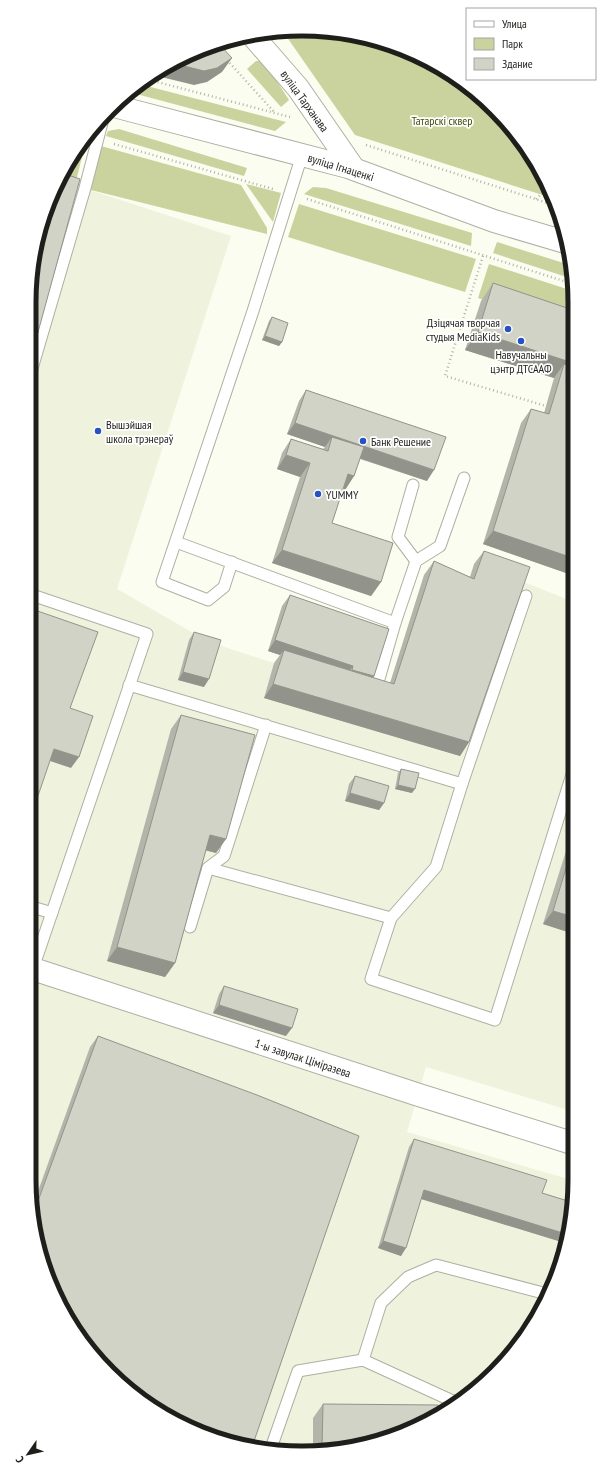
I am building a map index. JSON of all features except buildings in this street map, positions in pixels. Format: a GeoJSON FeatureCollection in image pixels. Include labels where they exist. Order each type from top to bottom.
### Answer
{"type":"FeatureCollection","features":[{"type":"Feature","properties":{"kind":"street","name":"вуліца Тарханава"},"geometry":{"type":"LineString","coordinates":[[256,40],[298,88],[354,169]]}},
{"type":"Feature","properties":{"kind":"street","name":"вуліца Ігнаценкі"},"geometry":{"type":"LineString","coordinates":[[121,108],[354,169],[494,221],[561,241]]}},
{"type":"Feature","properties":{"kind":"street"},"geometry":{"type":"LineString","coordinates":[[307,156],[325,156],[331,149],[331,136]]}},
{"type":"Feature","properties":{"kind":"street","name":"1-ы завулак Ціміразева"},"geometry":{"type":"LineString","coordinates":[[36,976],[568,1142]]}},
{"type":"Feature","properties":{"kind":"lane"},"geometry":{"type":"LineString","coordinates":[[36,355],[85,188],[100,129]]}},
{"type":"Feature","properties":{"kind":"lane"},"geometry":{"type":"LineString","coordinates":[[232,562],[224,587],[208,600],[162,582],[307,156]]}},
{"type":"Feature","properties":{"kind":"lane"},"geometry":{"type":"LineString","coordinates":[[377,686],[395,623],[416,561],[440,546],[464,478]]}},
{"type":"Feature","properties":{"kind":"lane"},"geometry":{"type":"LineString","coordinates":[[413,485],[398,538],[416,561]]}},
{"type":"Feature","properties":{"kind":"lane"},"geometry":{"type":"LineString","coordinates":[[176,542],[395,623]]}},
{"type":"Feature","properties":{"kind":"lane"},"geometry":{"type":"LineString","coordinates":[[36,596],[146,634],[36,959]]}},
{"type":"Feature","properties":{"kind":"lane"},"geometry":{"type":"LineString","coordinates":[[526,596],[462,784],[436,867],[391,918],[370,979],[495,1020],[568,787]]}},
{"type":"Feature","properties":{"kind":"lane"},"geometry":{"type":"LineString","coordinates":[[129,685],[462,784]]}},
{"type":"Feature","properties":{"kind":"lane"},"geometry":{"type":"LineString","coordinates":[[190,927],[208,868],[224,856],[266,725]]}},
{"type":"Feature","properties":{"kind":"lane"},"geometry":{"type":"LineString","coordinates":[[208,868],[391,918]]}},
{"type":"Feature","properties":{"kind":"lane"},"geometry":{"type":"LineString","coordinates":[[36,908],[52,913]]}},
{"type":"Feature","properties":{"kind":"lane"},"geometry":{"type":"LineString","coordinates":[[363,1360],[381,1303],[408,1277],[436,1265],[543,1293]]}},
{"type":"Feature","properties":{"kind":"lane"},"geometry":{"type":"LineString","coordinates":[[272,1444],[298,1371],[363,1360],[451,1400]]}},
{"type":"Feature","properties":{"kind":"path"},"geometry":{"type":"LineString","coordinates":[[224,56],[275,113]]}},
{"type":"Feature","properties":{"kind":"path"},"geometry":{"type":"LineString","coordinates":[[536,199],[544,191]]}},
{"type":"Feature","properties":{"kind":"path"},"geometry":{"type":"LineString","coordinates":[[546,406],[445,376],[483,256],[567,282]]}},
{"type":"Feature","properties":{"kind":"shaded area"},"geometry":{"type":"Polygon","coordinates":[[[64,182],[231,236],[117,589],[209,642],[274,663],[264,697],[459,756],[521,581],[568,600],[568,1110],[426,1067],[407,1132],[568,1179],[566,1215],[563,1232],[554,1266],[541,1298],[513,1342],[490,1368],[464,1391],[420,1419],[371,1437],[337,1444],[302,1446],[267,1444],[233,1437],[202,1427],[55,1279],[45,1249],[38,1215],[36,1180],[36,302],[39,261],[50,215],[64,182]]]}},
{"type":"Feature","properties":{"kind":"green space","name":"Татарскі сквер"},"geometry":{"type":"Polygon","coordinates":[[[302,36],[337,38],[371,45],[420,63],[450,81],[490,114],[513,140],[541,184],[546,196],[355,135],[287,37],[302,36]]]}},
{"type":"Feature","properties":{"kind":"green space"},"geometry":{"type":"Polygon","coordinates":[[[256,61],[264,61],[289,100],[281,107],[247,69],[256,61]]]}},
{"type":"Feature","properties":{"kind":"green space"},"geometry":{"type":"Polygon","coordinates":[[[147,86],[286,122],[275,131],[136,94],[147,86]]]}},
{"type":"Feature","properties":{"kind":"green space"},"geometry":{"type":"Polygon","coordinates":[[[119,129],[247,168],[244,176],[106,136],[108,131],[119,129]]]}},
{"type":"Feature","properties":{"kind":"green space"},"geometry":{"type":"Polygon","coordinates":[[[101,146],[241,185],[267,228],[267,234],[91,190],[101,146]]]}},
{"type":"Feature","properties":{"kind":"green space"},"geometry":{"type":"Polygon","coordinates":[[[84,150],[75,185],[63,185],[84,150]]]}},
{"type":"Feature","properties":{"kind":"green space"},"geometry":{"type":"Polygon","coordinates":[[[246,184],[281,193],[273,222],[246,184]]]}},
{"type":"Feature","properties":{"kind":"green space"},"geometry":{"type":"Polygon","coordinates":[[[313,187],[326,188],[472,233],[471,246],[304,194],[313,187]]]}},
{"type":"Feature","properties":{"kind":"green space"},"geometry":{"type":"Polygon","coordinates":[[[299,204],[476,259],[465,292],[288,237],[299,204]]]}},
{"type":"Feature","properties":{"kind":"green space"},"geometry":{"type":"Polygon","coordinates":[[[497,242],[565,264],[567,277],[493,253],[497,242]]]}},
{"type":"Feature","properties":{"kind":"green space"},"geometry":{"type":"Polygon","coordinates":[[[489,264],[567,289],[568,327],[478,298],[489,264]]]}},
{"type":"Feature","properties":{"kind":"place","name":"Дзіцячая творчая студыя MediaKids"},"geometry":{"type":"Point","coordinates":[508,329]}},
{"type":"Feature","properties":{"kind":"place","name":"Навучальны цэнтр ДТСААФ"},"geometry":{"type":"Point","coordinates":[521,341]}},
{"type":"Feature","properties":{"kind":"place","name":"Вышэйшая школа трэнераў"},"geometry":{"type":"Point","coordinates":[98,431]}},
{"type":"Feature","properties":{"kind":"place","name":"Банк Решение"},"geometry":{"type":"Point","coordinates":[363,441]}},
{"type":"Feature","properties":{"kind":"place","name":"YUMMY"},"geometry":{"type":"Point","coordinates":[318,494]}}]}
